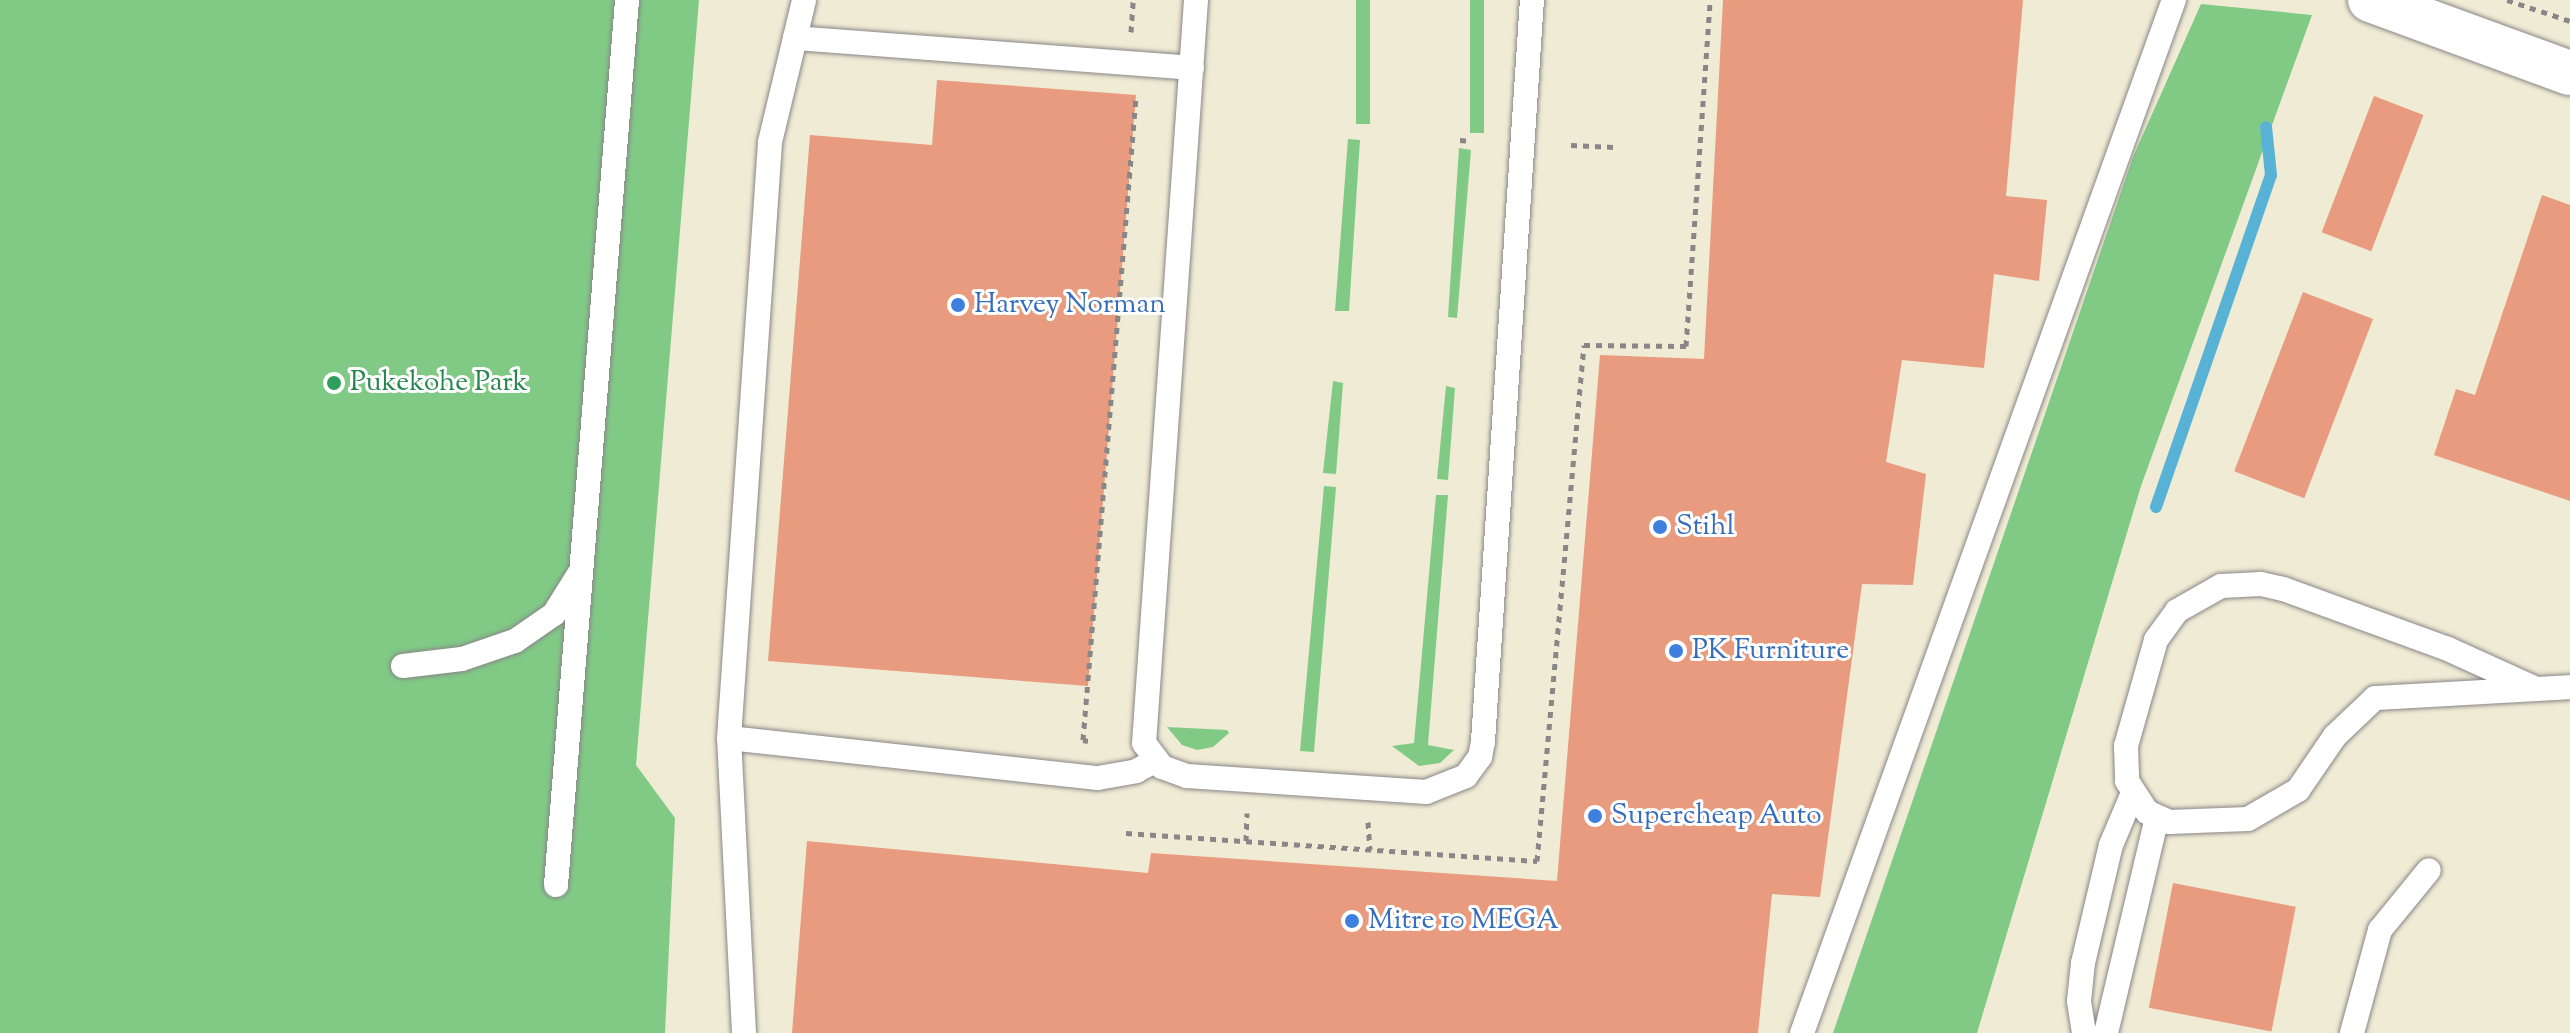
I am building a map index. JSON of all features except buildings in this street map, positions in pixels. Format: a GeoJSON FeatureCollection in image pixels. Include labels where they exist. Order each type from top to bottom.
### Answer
{"type":"FeatureCollection","features":[{"type":"Feature","properties":{"kind":"street"},"geometry":{"type":"LineString","coordinates":[[2370,0],[2570,73]]}},
{"type":"Feature","properties":{"kind":"lane"},"geometry":{"type":"LineString","coordinates":[[556,885],[627,0]]}},
{"type":"Feature","properties":{"kind":"lane"},"geometry":{"type":"LineString","coordinates":[[744,1033],[729,738],[770,142],[804,0]]}},
{"type":"Feature","properties":{"kind":"lane"},"geometry":{"type":"LineString","coordinates":[[1196,0],[1142,728],[1144,743],[1155,761],[1187,776],[1426,792],[1466,776],[1480,757],[1532,0]]}},
{"type":"Feature","properties":{"kind":"lane"},"geometry":{"type":"LineString","coordinates":[[1802,1033],[2174,0]]}},
{"type":"Feature","properties":{"kind":"lane"},"geometry":{"type":"LineString","coordinates":[[795,38],[1192,68]]}},
{"type":"Feature","properties":{"kind":"lane"},"geometry":{"type":"LineString","coordinates":[[403,666],[462,659],[515,641],[554,614],[581,571]]}},
{"type":"Feature","properties":{"kind":"lane"},"geometry":{"type":"LineString","coordinates":[[2534,688],[2448,649],[2283,589],[2261,584],[2221,586],[2177,611],[2156,640],[2126,746],[2127,781],[2133,793],[2157,818],[2184,824],[2248,819],[2269,811],[2298,790],[2343,726],[2375,698],[2570,687]]}},
{"type":"Feature","properties":{"kind":"lane"},"geometry":{"type":"LineString","coordinates":[[729,738],[1098,778],[1136,771],[1155,761]]}},
{"type":"Feature","properties":{"kind":"lane"},"geometry":{"type":"LineString","coordinates":[[2084,1033],[2079,1001],[2083,963],[2111,845],[2133,793]]}},
{"type":"Feature","properties":{"kind":"lane"},"geometry":{"type":"LineString","coordinates":[[2106,1033],[2157,818]]}},
{"type":"Feature","properties":{"kind":"lane"},"geometry":{"type":"LineString","coordinates":[[2352,1033],[2380,930],[2429,870]]}},
{"type":"Feature","properties":{"kind":"path"},"geometry":{"type":"LineString","coordinates":[[1130,37],[1133,0]]}},
{"type":"Feature","properties":{"kind":"path"},"geometry":{"type":"LineString","coordinates":[[2507,0],[2570,21]]}},
{"type":"Feature","properties":{"kind":"path"},"geometry":{"type":"LineString","coordinates":[[1096,741],[1083,740],[1136,95]]}},
{"type":"Feature","properties":{"kind":"path"},"geometry":{"type":"LineString","coordinates":[[1460,140],[1472,141]]}},
{"type":"Feature","properties":{"kind":"path"},"geometry":{"type":"LineString","coordinates":[[1571,145],[1614,147]]}},
{"type":"Feature","properties":{"kind":"green space","name":"Pukekohe Park"},"geometry":{"type":"Polygon","coordinates":[[[0,0],[699,0],[636,765],[675,818],[665,1033],[0,1033],[0,0]]]}},
{"type":"Feature","properties":{"kind":"green space"},"geometry":{"type":"Polygon","coordinates":[[[1356,0],[1370,0],[1370,124],[1356,124],[1356,0]]]}},
{"type":"Feature","properties":{"kind":"green space"},"geometry":{"type":"Polygon","coordinates":[[[1470,0],[1484,0],[1484,133],[1470,133],[1470,0]]]}},
{"type":"Feature","properties":{"kind":"green space"},"geometry":{"type":"Polygon","coordinates":[[[2201,4],[2312,15],[2141,486],[1977,1033],[1833,1033],[2133,157],[2201,4]]]}},
{"type":"Feature","properties":{"kind":"green space"},"geometry":{"type":"Polygon","coordinates":[[[1348,139],[1360,140],[1349,311],[1335,311],[1348,139]]]}},
{"type":"Feature","properties":{"kind":"green space"},"geometry":{"type":"Polygon","coordinates":[[[1459,148],[1471,150],[1457,318],[1448,317],[1459,148]]]}},
{"type":"Feature","properties":{"kind":"green space"},"geometry":{"type":"Polygon","coordinates":[[[1333,381],[1343,383],[1336,474],[1323,473],[1333,381]]]}},
{"type":"Feature","properties":{"kind":"green space"},"geometry":{"type":"Polygon","coordinates":[[[1446,386],[1455,388],[1448,480],[1437,479],[1446,386]]]}},
{"type":"Feature","properties":{"kind":"green space"},"geometry":{"type":"Polygon","coordinates":[[[1324,486],[1336,487],[1314,752],[1300,751],[1324,486]]]}},
{"type":"Feature","properties":{"kind":"green space"},"geometry":{"type":"Polygon","coordinates":[[[1436,495],[1448,495],[1428,745],[1454,750],[1440,763],[1419,766],[1392,746],[1414,743],[1436,495]]]}},
{"type":"Feature","properties":{"kind":"green space"},"geometry":{"type":"Polygon","coordinates":[[[1167,727],[1227,730],[1229,733],[1213,747],[1197,750],[1182,745],[1167,727]]]}},
{"type":"Feature","properties":{"kind":"waterway"},"geometry":{"type":"LineString","coordinates":[[2156,507],[2271,175],[2266,127]]}},
{"type":"Feature","properties":{"kind":"place","name":"Harvey Norman"},"geometry":{"type":"Point","coordinates":[958,305]}},
{"type":"Feature","properties":{"kind":"place","name":"Pukekohe Park"},"geometry":{"type":"Point","coordinates":[334,383]}},
{"type":"Feature","properties":{"kind":"place","name":"Stihl"},"geometry":{"type":"Point","coordinates":[1660,527]}},
{"type":"Feature","properties":{"kind":"place","name":"PK Furniture"},"geometry":{"type":"Point","coordinates":[1676,651]}},
{"type":"Feature","properties":{"kind":"place","name":"Supercheap Auto"},"geometry":{"type":"Point","coordinates":[1595,816]}},
{"type":"Feature","properties":{"kind":"place","name":"Mitre 10 MEGA"},"geometry":{"type":"Point","coordinates":[1352,921]}}]}
